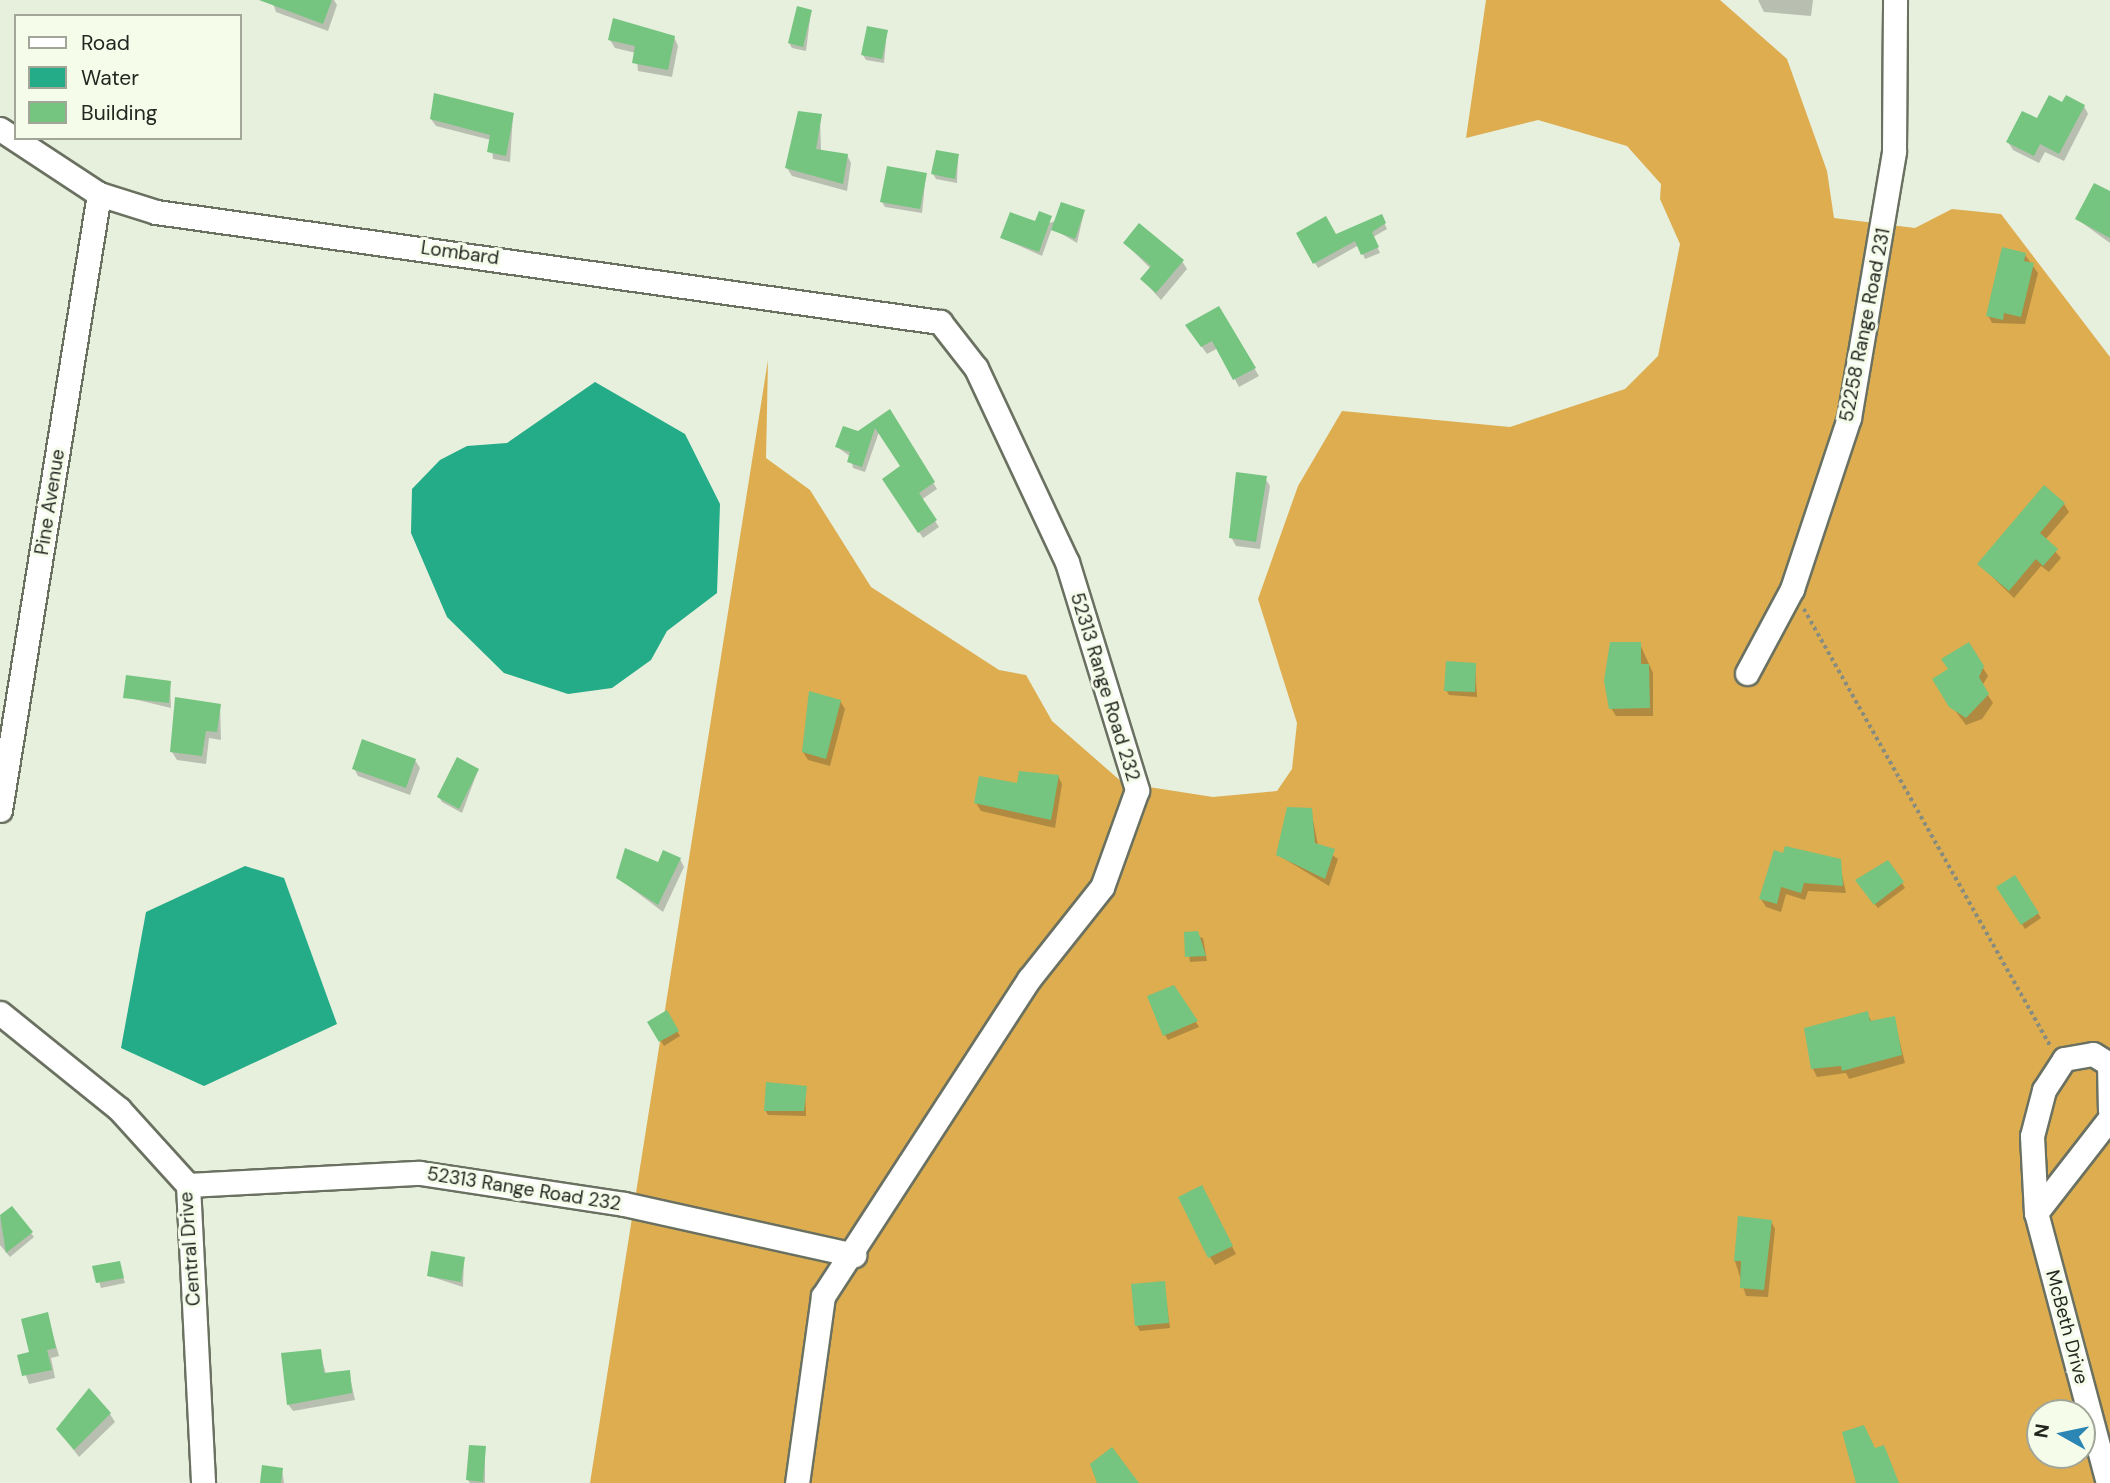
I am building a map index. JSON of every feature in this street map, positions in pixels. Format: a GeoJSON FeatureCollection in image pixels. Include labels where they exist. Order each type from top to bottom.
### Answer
{"type":"FeatureCollection","features":[{"type":"Feature","properties":{"kind":"street","name":"52258 Range Road 231"},"geometry":{"type":"LineString","coordinates":[[1747,673],[1792,589],[1849,418],[1868,332],[1894,152],[1895,0]]}},
{"type":"Feature","properties":{"kind":"street","name":"Lombard"},"geometry":{"type":"LineString","coordinates":[[15,140],[99,194],[156,212],[940,322]]}},
{"type":"Feature","properties":{"kind":"street","name":"Pine Avenue"},"geometry":{"type":"LineString","coordinates":[[0,810],[99,194]]}},
{"type":"Feature","properties":{"kind":"street","name":"52313 Range Road 232"},"geometry":{"type":"LineString","coordinates":[[797,1483],[824,1296],[854,1255],[1029,979],[1102,887],[1137,790],[1067,562],[976,369],[940,322]]}},
{"type":"Feature","properties":{"kind":"street","name":"Central Drive"},"geometry":{"type":"LineString","coordinates":[[0,1013],[119,1109],[188,1185],[203,1483]]}},
{"type":"Feature","properties":{"kind":"street"},"geometry":{"type":"LineString","coordinates":[[2063,1061],[2093,1054],[2109,1064],[2110,1110]]}},
{"type":"Feature","properties":{"kind":"street","name":"McBeth Drive"},"geometry":{"type":"LineString","coordinates":[[2063,1061],[2044,1090],[2032,1136],[2036,1213],[2108,1483]]}},
{"type":"Feature","properties":{"kind":"street"},"geometry":{"type":"LineString","coordinates":[[2036,1213],[2110,1118]]}},
{"type":"Feature","properties":{"kind":"street","name":"52313 Range Road 232"},"geometry":{"type":"LineString","coordinates":[[188,1185],[420,1172],[624,1204],[854,1255]]}},
{"type":"Feature","properties":{"kind":"path"},"geometry":{"type":"LineString","coordinates":[[1792,589],[2063,1061]]}},
{"type":"Feature","properties":{"kind":"shaded area"},"geometry":{"type":"Polygon","coordinates":[[[1486,0],[1720,0],[1787,59],[1827,171],[1834,218],[1915,228],[1952,209],[2001,214],[2110,357],[2110,1483],[590,1483],[768,360],[766,458],[810,490],[871,587],[999,670],[1026,675],[1052,721],[1123,783],[1213,797],[1277,791],[1292,769],[1297,723],[1258,599],[1298,486],[1342,411],[1510,427],[1625,389],[1658,356],[1680,244],[1660,199],[1661,184],[1627,146],[1538,120],[1466,138],[1486,0]]]}},
{"type":"Feature","properties":{"kind":"water"},"geometry":{"type":"Polygon","coordinates":[[[595,382],[685,434],[720,504],[717,593],[667,631],[651,660],[612,688],[568,694],[504,673],[447,617],[411,533],[412,489],[440,460],[467,446],[507,443],[595,382]]]}},
{"type":"Feature","properties":{"kind":"water"},"geometry":{"type":"Polygon","coordinates":[[[245,866],[284,878],[337,1024],[204,1086],[121,1048],[146,912],[245,866]]]}},
{"type":"Feature","properties":{"kind":"building"},"geometry":{"type":"Polygon","coordinates":[[[259,0],[332,0],[323,24],[259,0]]]}},
{"type":"Feature","properties":{"kind":"building"},"geometry":{"type":"Polygon","coordinates":[[[797,6],[812,10],[803,47],[788,43],[797,6]]]}},
{"type":"Feature","properties":{"kind":"building"},"geometry":{"type":"Polygon","coordinates":[[[613,18],[675,36],[668,70],[632,63],[635,46],[608,40],[613,18]]]}},
{"type":"Feature","properties":{"kind":"building"},"geometry":{"type":"Polygon","coordinates":[[[867,26],[888,30],[882,59],[861,55],[867,26]]]}},
{"type":"Feature","properties":{"kind":"building"},"geometry":{"type":"Polygon","coordinates":[[[434,93],[514,113],[506,156],[487,152],[490,135],[430,119],[434,93]]]}},
{"type":"Feature","properties":{"kind":"building"},"geometry":{"type":"Polygon","coordinates":[[[2049,95],[2062,102],[2066,95],[2085,105],[2059,154],[2040,144],[2034,156],[2006,142],[2022,111],[2037,118],[2049,95]]]}},
{"type":"Feature","properties":{"kind":"building"},"geometry":{"type":"Polygon","coordinates":[[[798,111],[822,114],[816,149],[848,154],[843,184],[785,168],[798,111]]]}},
{"type":"Feature","properties":{"kind":"building"},"geometry":{"type":"Polygon","coordinates":[[[936,150],[959,154],[955,179],[931,174],[936,150]]]}},
{"type":"Feature","properties":{"kind":"building"},"geometry":{"type":"Polygon","coordinates":[[[887,166],[927,173],[920,209],[880,202],[887,166]]]}},
{"type":"Feature","properties":{"kind":"building"},"geometry":{"type":"Polygon","coordinates":[[[2094,183],[2110,191],[2110,238],[2075,219],[2094,183]]]}},
{"type":"Feature","properties":{"kind":"building"},"geometry":{"type":"Polygon","coordinates":[[[1061,202],[1085,210],[1075,239],[1051,230],[1061,202]]]}},
{"type":"Feature","properties":{"kind":"building"},"geometry":{"type":"Polygon","coordinates":[[[1039,211],[1052,216],[1039,252],[1000,238],[1010,212],[1035,221],[1039,211]]]}},
{"type":"Feature","properties":{"kind":"building"},"geometry":{"type":"Polygon","coordinates":[[[1382,214],[1386,223],[1372,232],[1379,247],[1361,255],[1355,241],[1313,264],[1296,233],[1326,216],[1336,234],[1382,214]]]}},
{"type":"Feature","properties":{"kind":"building"},"geometry":{"type":"Polygon","coordinates":[[[1139,223],[1184,260],[1156,293],[1140,279],[1151,266],[1123,243],[1139,223]]]}},
{"type":"Feature","properties":{"kind":"building"},"geometry":{"type":"Polygon","coordinates":[[[2002,247],[2026,253],[2024,261],[2034,263],[2021,317],[2004,313],[2003,320],[1986,316],[2002,247]]]}},
{"type":"Feature","properties":{"kind":"building"},"geometry":{"type":"Polygon","coordinates":[[[1219,306],[1256,368],[1233,380],[1212,341],[1201,347],[1185,325],[1219,306]]]}},
{"type":"Feature","properties":{"kind":"building"},"geometry":{"type":"Polygon","coordinates":[[[890,409],[935,482],[919,493],[937,520],[918,533],[882,479],[900,466],[875,428],[862,467],[847,462],[850,452],[835,447],[843,426],[858,431],[890,409]]]}},
{"type":"Feature","properties":{"kind":"building"},"geometry":{"type":"Polygon","coordinates":[[[1236,472],[1267,476],[1256,542],[1229,538],[1236,472]]]}},
{"type":"Feature","properties":{"kind":"building"},"geometry":{"type":"Polygon","coordinates":[[[2044,485],[2065,503],[2040,533],[2058,549],[2043,566],[2036,559],[2009,591],[1977,564],[2044,485]]]}},
{"type":"Feature","properties":{"kind":"building"},"geometry":{"type":"Polygon","coordinates":[[[1610,642],[1641,642],[1641,664],[1649,664],[1650,708],[1609,709],[1604,681],[1610,642]]]}},
{"type":"Feature","properties":{"kind":"building"},"geometry":{"type":"Polygon","coordinates":[[[1969,642],[1984,666],[1979,677],[1989,694],[1966,718],[1949,707],[1932,679],[1948,669],[1941,659],[1969,642]]]}},
{"type":"Feature","properties":{"kind":"building"},"geometry":{"type":"Polygon","coordinates":[[[1446,661],[1476,663],[1475,692],[1444,691],[1446,661]]]}},
{"type":"Feature","properties":{"kind":"building"},"geometry":{"type":"Polygon","coordinates":[[[126,675],[171,681],[169,703],[123,698],[126,675]]]}},
{"type":"Feature","properties":{"kind":"building"},"geometry":{"type":"Polygon","coordinates":[[[809,691],[841,700],[826,759],[802,752],[809,691]]]}},
{"type":"Feature","properties":{"kind":"building"},"geometry":{"type":"Polygon","coordinates":[[[175,697],[221,704],[217,732],[206,731],[202,756],[170,752],[175,697]]]}},
{"type":"Feature","properties":{"kind":"building"},"geometry":{"type":"Polygon","coordinates":[[[362,739],[416,759],[406,788],[352,769],[362,739]]]}},
{"type":"Feature","properties":{"kind":"building"},"geometry":{"type":"Polygon","coordinates":[[[457,757],[479,769],[459,809],[437,797],[457,757]]]}},
{"type":"Feature","properties":{"kind":"building"},"geometry":{"type":"Polygon","coordinates":[[[1019,771],[1059,775],[1051,820],[974,803],[979,776],[1017,783],[1019,771]]]}},
{"type":"Feature","properties":{"kind":"building"},"geometry":{"type":"Polygon","coordinates":[[[1287,807],[1312,808],[1315,843],[1335,849],[1325,879],[1276,855],[1287,807]]]}},
{"type":"Feature","properties":{"kind":"building"},"geometry":{"type":"Polygon","coordinates":[[[1785,846],[1841,859],[1843,886],[1804,883],[1801,893],[1781,887],[1777,904],[1759,899],[1774,850],[1783,853],[1785,846]]]}},
{"type":"Feature","properties":{"kind":"building"},"geometry":{"type":"Polygon","coordinates":[[[625,848],[658,862],[663,850],[681,858],[658,905],[616,878],[625,848]]]}},
{"type":"Feature","properties":{"kind":"building"},"geometry":{"type":"Polygon","coordinates":[[[1888,860],[1904,882],[1874,905],[1855,880],[1888,860]]]}},
{"type":"Feature","properties":{"kind":"building"},"geometry":{"type":"Polygon","coordinates":[[[2015,875],[2039,913],[2021,925],[1996,887],[2015,875]]]}},
{"type":"Feature","properties":{"kind":"building"},"geometry":{"type":"Polygon","coordinates":[[[1198,931],[1206,956],[1185,957],[1184,932],[1198,931]]]}},
{"type":"Feature","properties":{"kind":"building"},"geometry":{"type":"Polygon","coordinates":[[[1174,985],[1198,1021],[1163,1036],[1147,996],[1174,985]]]}},
{"type":"Feature","properties":{"kind":"building"},"geometry":{"type":"Polygon","coordinates":[[[667,1010],[679,1031],[659,1042],[647,1022],[667,1010]]]}},
{"type":"Feature","properties":{"kind":"building"},"geometry":{"type":"Polygon","coordinates":[[[1868,1011],[1870,1021],[1895,1016],[1902,1055],[1842,1071],[1841,1066],[1811,1069],[1804,1028],[1868,1011]]]}},
{"type":"Feature","properties":{"kind":"building"},"geometry":{"type":"Polygon","coordinates":[[[766,1082],[807,1086],[804,1111],[764,1111],[766,1082]]]}},
{"type":"Feature","properties":{"kind":"building"},"geometry":{"type":"Polygon","coordinates":[[[1202,1185],[1233,1246],[1208,1258],[1178,1197],[1202,1185]]]}},
{"type":"Feature","properties":{"kind":"building"},"geometry":{"type":"Polygon","coordinates":[[[12,1206],[33,1232],[6,1253],[0,1215],[12,1206]]]}},
{"type":"Feature","properties":{"kind":"building"},"geometry":{"type":"Polygon","coordinates":[[[1738,1216],[1772,1220],[1764,1290],[1740,1288],[1741,1261],[1734,1261],[1738,1216]]]}},
{"type":"Feature","properties":{"kind":"building"},"geometry":{"type":"Polygon","coordinates":[[[431,1251],[465,1257],[461,1282],[427,1276],[431,1251]]]}},
{"type":"Feature","properties":{"kind":"building"},"geometry":{"type":"Polygon","coordinates":[[[120,1261],[124,1278],[96,1283],[92,1266],[120,1261]]]}},
{"type":"Feature","properties":{"kind":"building"},"geometry":{"type":"Polygon","coordinates":[[[1165,1281],[1169,1323],[1135,1326],[1131,1284],[1165,1281]]]}},
{"type":"Feature","properties":{"kind":"building"},"geometry":{"type":"Polygon","coordinates":[[[48,1312],[56,1348],[47,1350],[52,1370],[22,1376],[17,1355],[29,1352],[21,1319],[48,1312]]]}},
{"type":"Feature","properties":{"kind":"building"},"geometry":{"type":"Polygon","coordinates":[[[321,1349],[324,1373],[350,1370],[352,1393],[287,1405],[281,1353],[321,1349]]]}},
{"type":"Feature","properties":{"kind":"building"},"geometry":{"type":"Polygon","coordinates":[[[89,1388],[111,1413],[74,1450],[56,1429],[89,1388]]]}},
{"type":"Feature","properties":{"kind":"building"},"geometry":{"type":"Polygon","coordinates":[[[1864,1425],[1875,1448],[1884,1445],[1899,1483],[1856,1483],[1842,1432],[1864,1425]]]}},
{"type":"Feature","properties":{"kind":"building"},"geometry":{"type":"Polygon","coordinates":[[[469,1445],[486,1446],[483,1482],[466,1480],[469,1445]]]}},
{"type":"Feature","properties":{"kind":"building"},"geometry":{"type":"Polygon","coordinates":[[[1112,1447],[1139,1483],[1097,1483],[1090,1464],[1112,1447]]]}},
{"type":"Feature","properties":{"kind":"building"},"geometry":{"type":"Polygon","coordinates":[[[262,1465],[283,1468],[281,1483],[260,1483],[262,1465]]]}}]}
